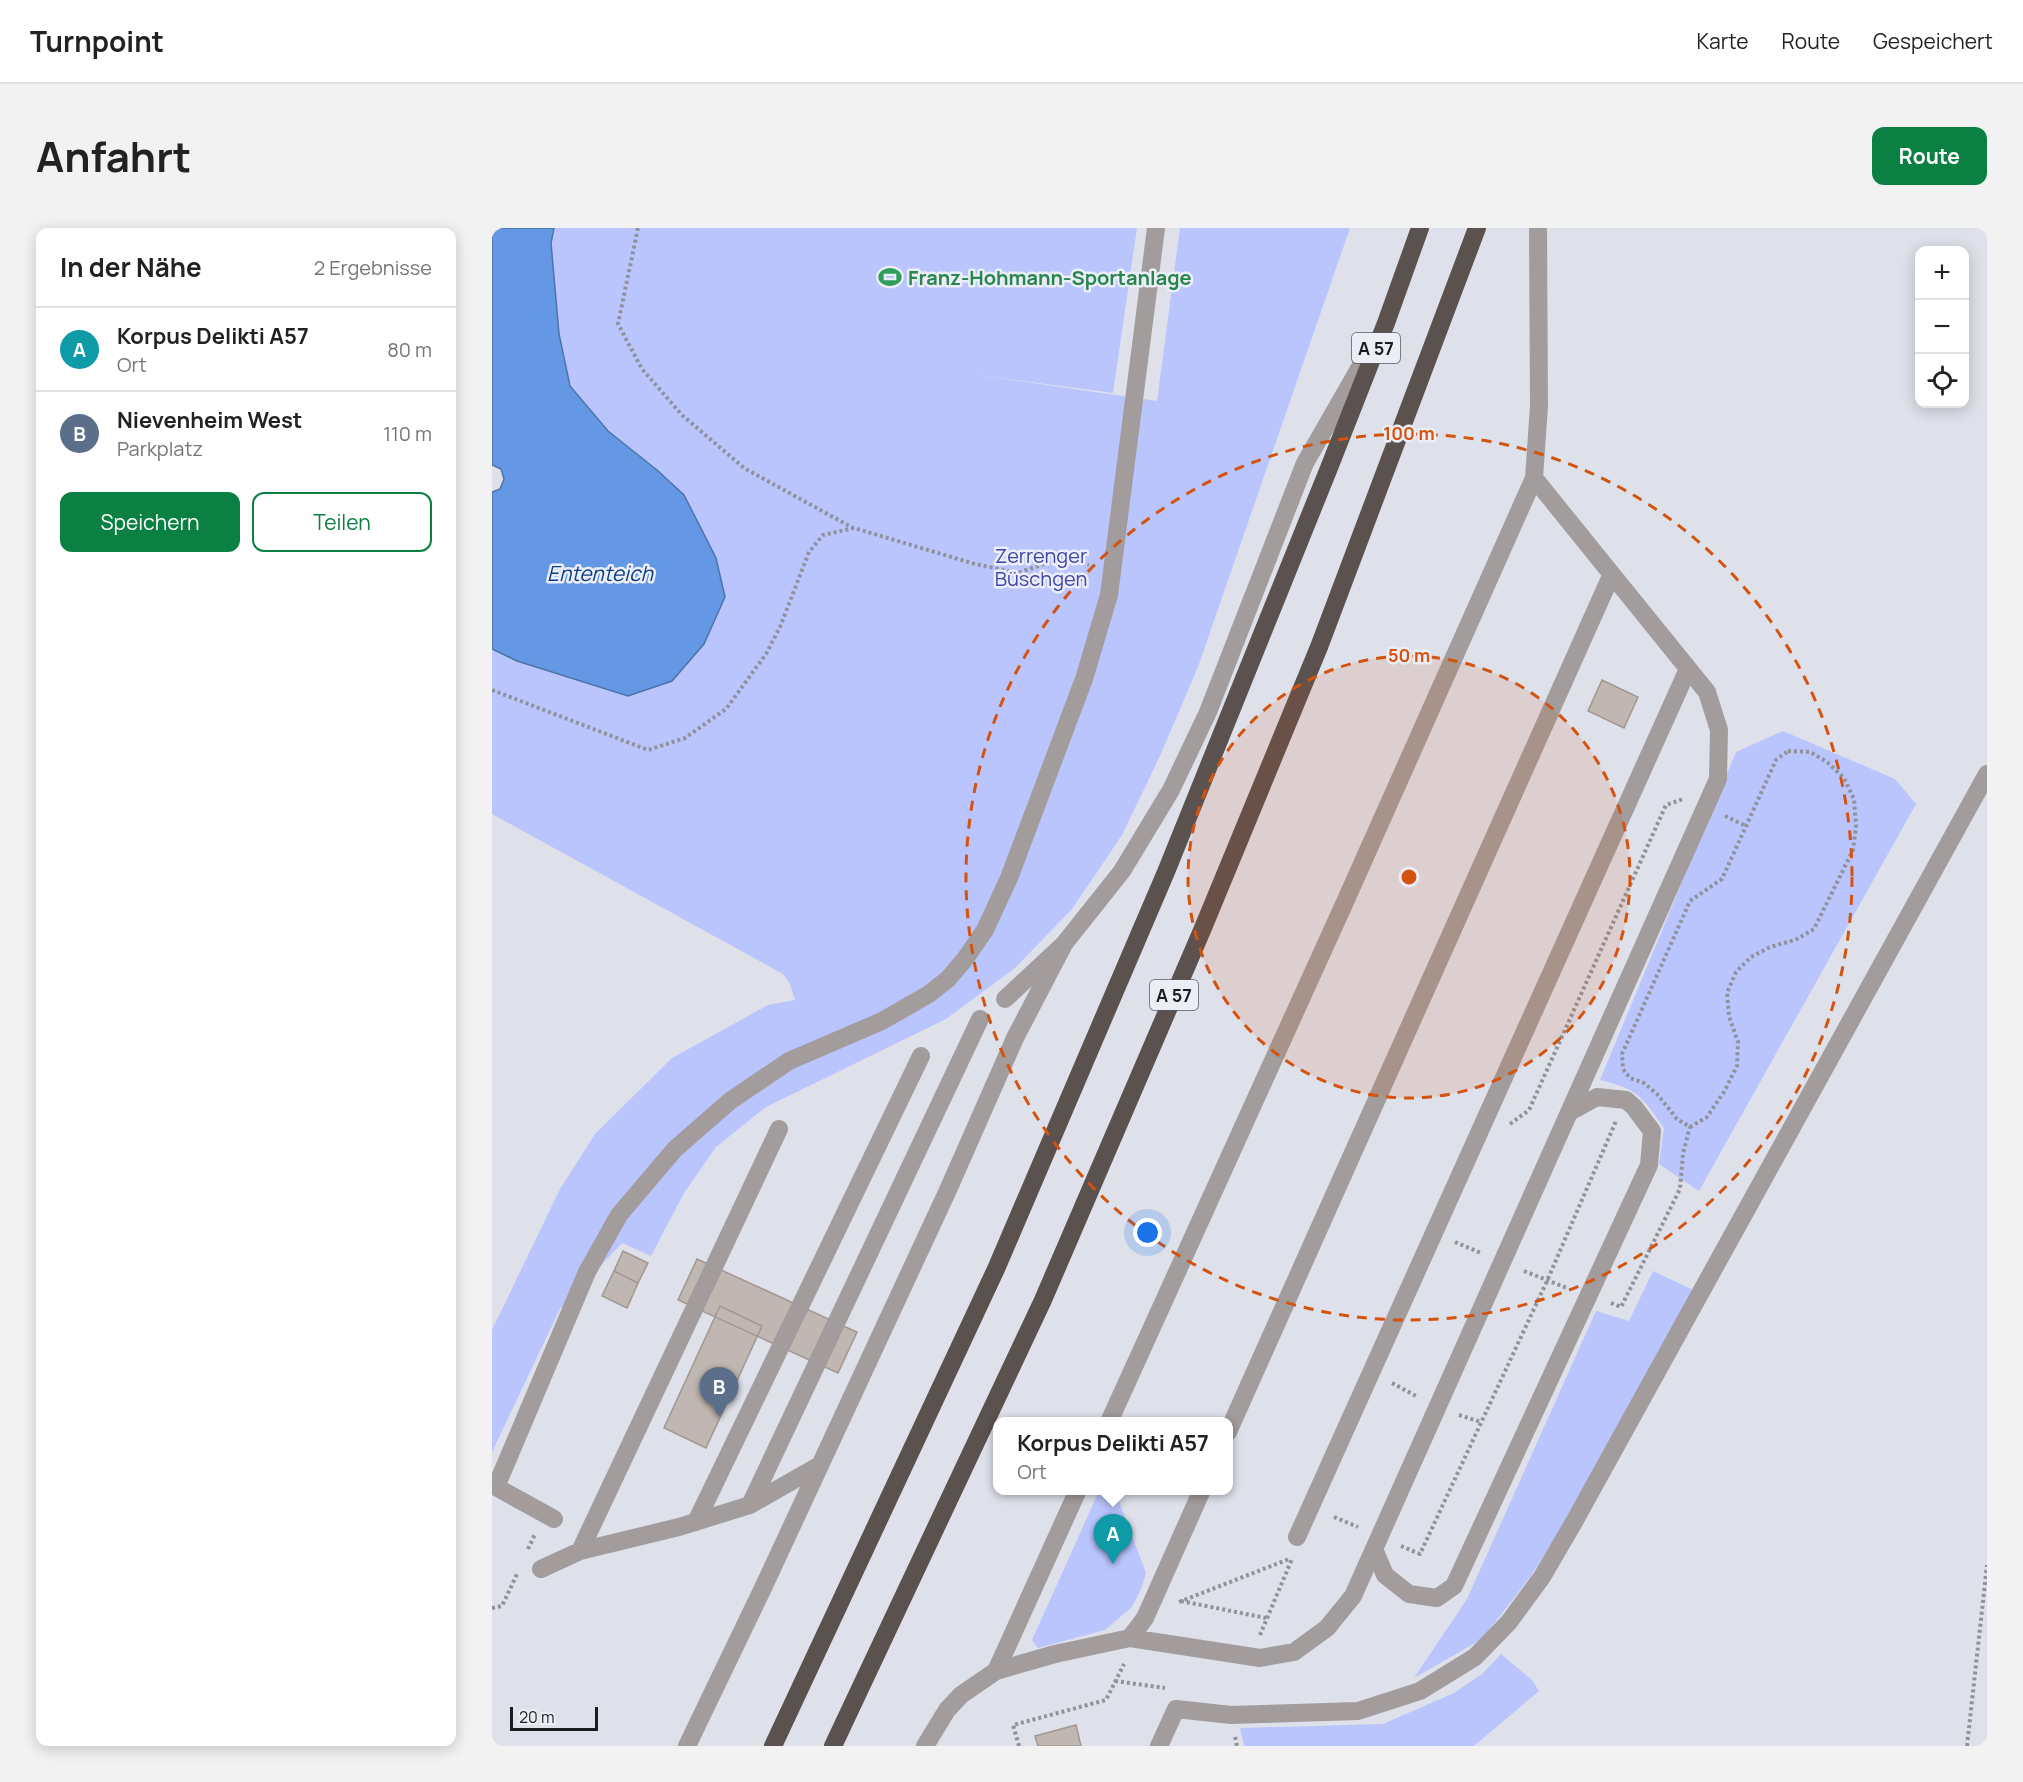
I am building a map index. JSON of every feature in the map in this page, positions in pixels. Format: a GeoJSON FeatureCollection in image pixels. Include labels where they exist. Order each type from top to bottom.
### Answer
{"type":"FeatureCollection","features":[{"type":"Feature","properties":{"kind":"highway","name":"A 57"},"geometry":{"type":"LineString","coordinates":[[773,1746],[1001,1258],[1166,872],[1386,322],[1420,228]]}},
{"type":"Feature","properties":{"kind":"highway","name":"A 57"},"geometry":{"type":"LineString","coordinates":[[832,1746],[1043,1299],[1203,928],[1319,647],[1477,228]]}},
{"type":"Feature","properties":{"kind":"lane"},"geometry":{"type":"LineString","coordinates":[[554,1519],[494,1490],[586,1272],[619,1215],[675,1149],[730,1101],[789,1061],[882,1021],[929,994],[948,979],[985,930],[1010,878],[1084,679],[1103,620],[1113,571],[1156,228]]}},
{"type":"Feature","properties":{"kind":"lane"},"geometry":{"type":"LineString","coordinates":[[1111,1417],[1534,478],[1539,406],[1538,228]]}},
{"type":"Feature","properties":{"kind":"lane"},"geometry":{"type":"LineString","coordinates":[[1005,999],[1064,944],[1122,871],[1171,790],[1208,712],[1305,463],[1386,322]]}},
{"type":"Feature","properties":{"kind":"lane"},"geometry":{"type":"LineString","coordinates":[[930,1742],[947,1710],[961,1695],[996,1671],[1055,1654],[1130,1638],[1260,1658],[1294,1652],[1327,1628],[1353,1596],[1718,779],[1719,730],[1707,692],[1534,478]]}},
{"type":"Feature","properties":{"kind":"lane"},"geometry":{"type":"LineString","coordinates":[[1233,1421],[1611,576]]}},
{"type":"Feature","properties":{"kind":"lane"},"geometry":{"type":"LineString","coordinates":[[1297,1538],[1688,669]]}},
{"type":"Feature","properties":{"kind":"lane"},"geometry":{"type":"LineString","coordinates":[[1159,1746],[1176,1708],[1231,1715],[1347,1712],[1358,1711],[1420,1691],[1475,1658],[1509,1622],[1542,1577],[1574,1522],[1987,774]]}},
{"type":"Feature","properties":{"kind":"lane"},"geometry":{"type":"LineString","coordinates":[[687,1746],[764,1588],[1015,1038],[1064,944]]}},
{"type":"Feature","properties":{"kind":"lane"},"geometry":{"type":"LineString","coordinates":[[750,1505],[980,1019]]}},
{"type":"Feature","properties":{"kind":"lane"},"geometry":{"type":"LineString","coordinates":[[696,1522],[921,1056]]}},
{"type":"Feature","properties":{"kind":"lane"},"geometry":{"type":"LineString","coordinates":[[1377,1543],[1385,1575],[1409,1594],[1437,1598],[1454,1586],[1649,1165],[1652,1131],[1635,1107],[1626,1100],[1597,1097],[1570,1112]]}},
{"type":"Feature","properties":{"kind":"lane"},"geometry":{"type":"LineString","coordinates":[[580,1551],[778,1129]]}},
{"type":"Feature","properties":{"kind":"lane"},"geometry":{"type":"LineString","coordinates":[[541,1569],[580,1551],[696,1522],[750,1505],[820,1465]]}},
{"type":"Feature","properties":{"kind":"lane"},"geometry":{"type":"LineString","coordinates":[[996,1671],[1076,1495]]}},
{"type":"Feature","properties":{"kind":"lane"},"geometry":{"type":"LineString","coordinates":[[1130,1638],[1145,1618],[1200,1495]]}},
{"type":"Feature","properties":{"kind":"path"},"geometry":{"type":"LineString","coordinates":[[638,228],[618,324],[642,369],[682,416],[744,468],[854,528],[975,564],[1018,573],[1061,558],[1113,571]]}},
{"type":"Feature","properties":{"kind":"path"},"geometry":{"type":"LineString","coordinates":[[492,690],[648,750],[685,738],[726,709],[766,654],[780,627],[809,552],[823,535],[854,528]]}},
{"type":"Feature","properties":{"kind":"path"},"geometry":{"type":"LineString","coordinates":[[1589,1295],[1621,1307],[1680,1189],[1683,1153],[1690,1126],[1707,1117],[1724,1092],[1737,1066],[1738,1042],[1729,1016],[1727,993],[1736,972],[1751,957],[1814,929],[1853,850],[1856,826],[1854,799],[1844,778],[1827,762],[1810,752],[1788,751],[1776,760],[1722,879],[1690,901],[1622,1054],[1623,1069],[1630,1078],[1636,1079],[1658,1094],[1677,1119],[1690,1126]]}},
{"type":"Feature","properties":{"kind":"path"},"geometry":{"type":"LineString","coordinates":[[1509,1125],[1529,1110],[1665,805],[1687,798],[1746,826]]}},
{"type":"Feature","properties":{"kind":"path"},"geometry":{"type":"LineString","coordinates":[[1334,1517],[1377,1543],[1420,1554],[1547,1281],[1636,1079]]}},
{"type":"Feature","properties":{"kind":"path"},"geometry":{"type":"LineString","coordinates":[[1966,1746],[1987,1565]]}},
{"type":"Feature","properties":{"kind":"path"},"geometry":{"type":"LineString","coordinates":[[1180,1601],[1266,1618]]}},
{"type":"Feature","properties":{"kind":"green space","name":"Zerrenger Büschgen"},"geometry":{"type":"Polygon","coordinates":[[[554,228],[1137,228],[1113,393],[971,374],[1157,401],[1180,228],[1350,228],[1198,667],[1160,756],[1122,835],[1072,909],[1015,968],[946,1019],[766,1107],[716,1147],[684,1193],[651,1256],[622,1243],[560,1309],[492,1452],[492,1330],[560,1189],[595,1134],[672,1058],[768,1005],[795,1000],[790,984],[783,974],[492,814],[492,649],[517,661],[657,469],[608,431],[570,386],[559,334],[551,243],[554,228]]]}},
{"type":"Feature","properties":{"kind":"green space"},"geometry":{"type":"Polygon","coordinates":[[[1783,731],[1895,779],[1916,804],[1699,1191],[1659,1164],[1664,1128],[1644,1101],[1624,1087],[1600,1080],[1736,752],[1783,731]]]}},
{"type":"Feature","properties":{"kind":"green space"},"geometry":{"type":"Polygon","coordinates":[[[1653,1271],[1693,1290],[1564,1524],[1531,1576],[1482,1639],[1414,1678],[1467,1599],[1596,1311],[1629,1321],[1653,1271]]]}},
{"type":"Feature","properties":{"kind":"green space"},"geometry":{"type":"Polygon","coordinates":[[[1097,1495],[1117,1495],[1146,1573],[1132,1607],[1105,1630],[1038,1648],[1032,1640],[1097,1495]]]}},
{"type":"Feature","properties":{"kind":"green space"},"geometry":{"type":"Polygon","coordinates":[[[1501,1654],[1532,1680],[1539,1691],[1474,1746],[1244,1746],[1240,1728],[1383,1724],[1454,1693],[1482,1674],[1501,1654]]]}},
{"type":"Feature","properties":{"kind":"water","name":"Ententeich"},"geometry":{"type":"Polygon","coordinates":[[[492,228],[554,228],[551,243],[559,334],[570,386],[608,431],[684,495],[716,558],[725,597],[704,644],[672,681],[628,696],[517,661],[492,649],[492,492],[500,489],[504,479],[501,469],[492,465],[492,228]]]}},
{"type":"Feature","properties":{"kind":"building"},"geometry":{"type":"Polygon","coordinates":[[[1602,680],[1638,697],[1624,728],[1588,711],[1602,680]]]}},
{"type":"Feature","properties":{"kind":"building"},"geometry":{"type":"Polygon","coordinates":[[[623,1251],[648,1263],[638,1283],[614,1271],[623,1251]]]}},
{"type":"Feature","properties":{"kind":"building"},"geometry":{"type":"Polygon","coordinates":[[[697,1259],[857,1332],[838,1373],[678,1300],[697,1259]]]}},
{"type":"Feature","properties":{"kind":"building"},"geometry":{"type":"Polygon","coordinates":[[[614,1271],[638,1283],[627,1308],[602,1296],[614,1271]]]}},
{"type":"Feature","properties":{"kind":"building"},"geometry":{"type":"Polygon","coordinates":[[[720,1306],[762,1326],[706,1448],[664,1428],[720,1306]]]}},
{"type":"Feature","properties":{"kind":"building"},"geometry":{"type":"Polygon","coordinates":[[[1076,1725],[1081,1746],[1038,1746],[1035,1736],[1076,1725]]]}},
{"type":"Feature","properties":{"kind":"place","name":"Franz-Hohmann-Sportanlage"},"geometry":{"type":"Point","coordinates":[890,277]}},
{"type":"Feature","properties":{"kind":"place","name":"Nievenheim West"},"geometry":{"type":"Point","coordinates":[719,1417]}},
{"type":"Feature","properties":{"kind":"place","name":"Korpus Delikti A57"},"geometry":{"type":"Point","coordinates":[1113,1564]}}]}
